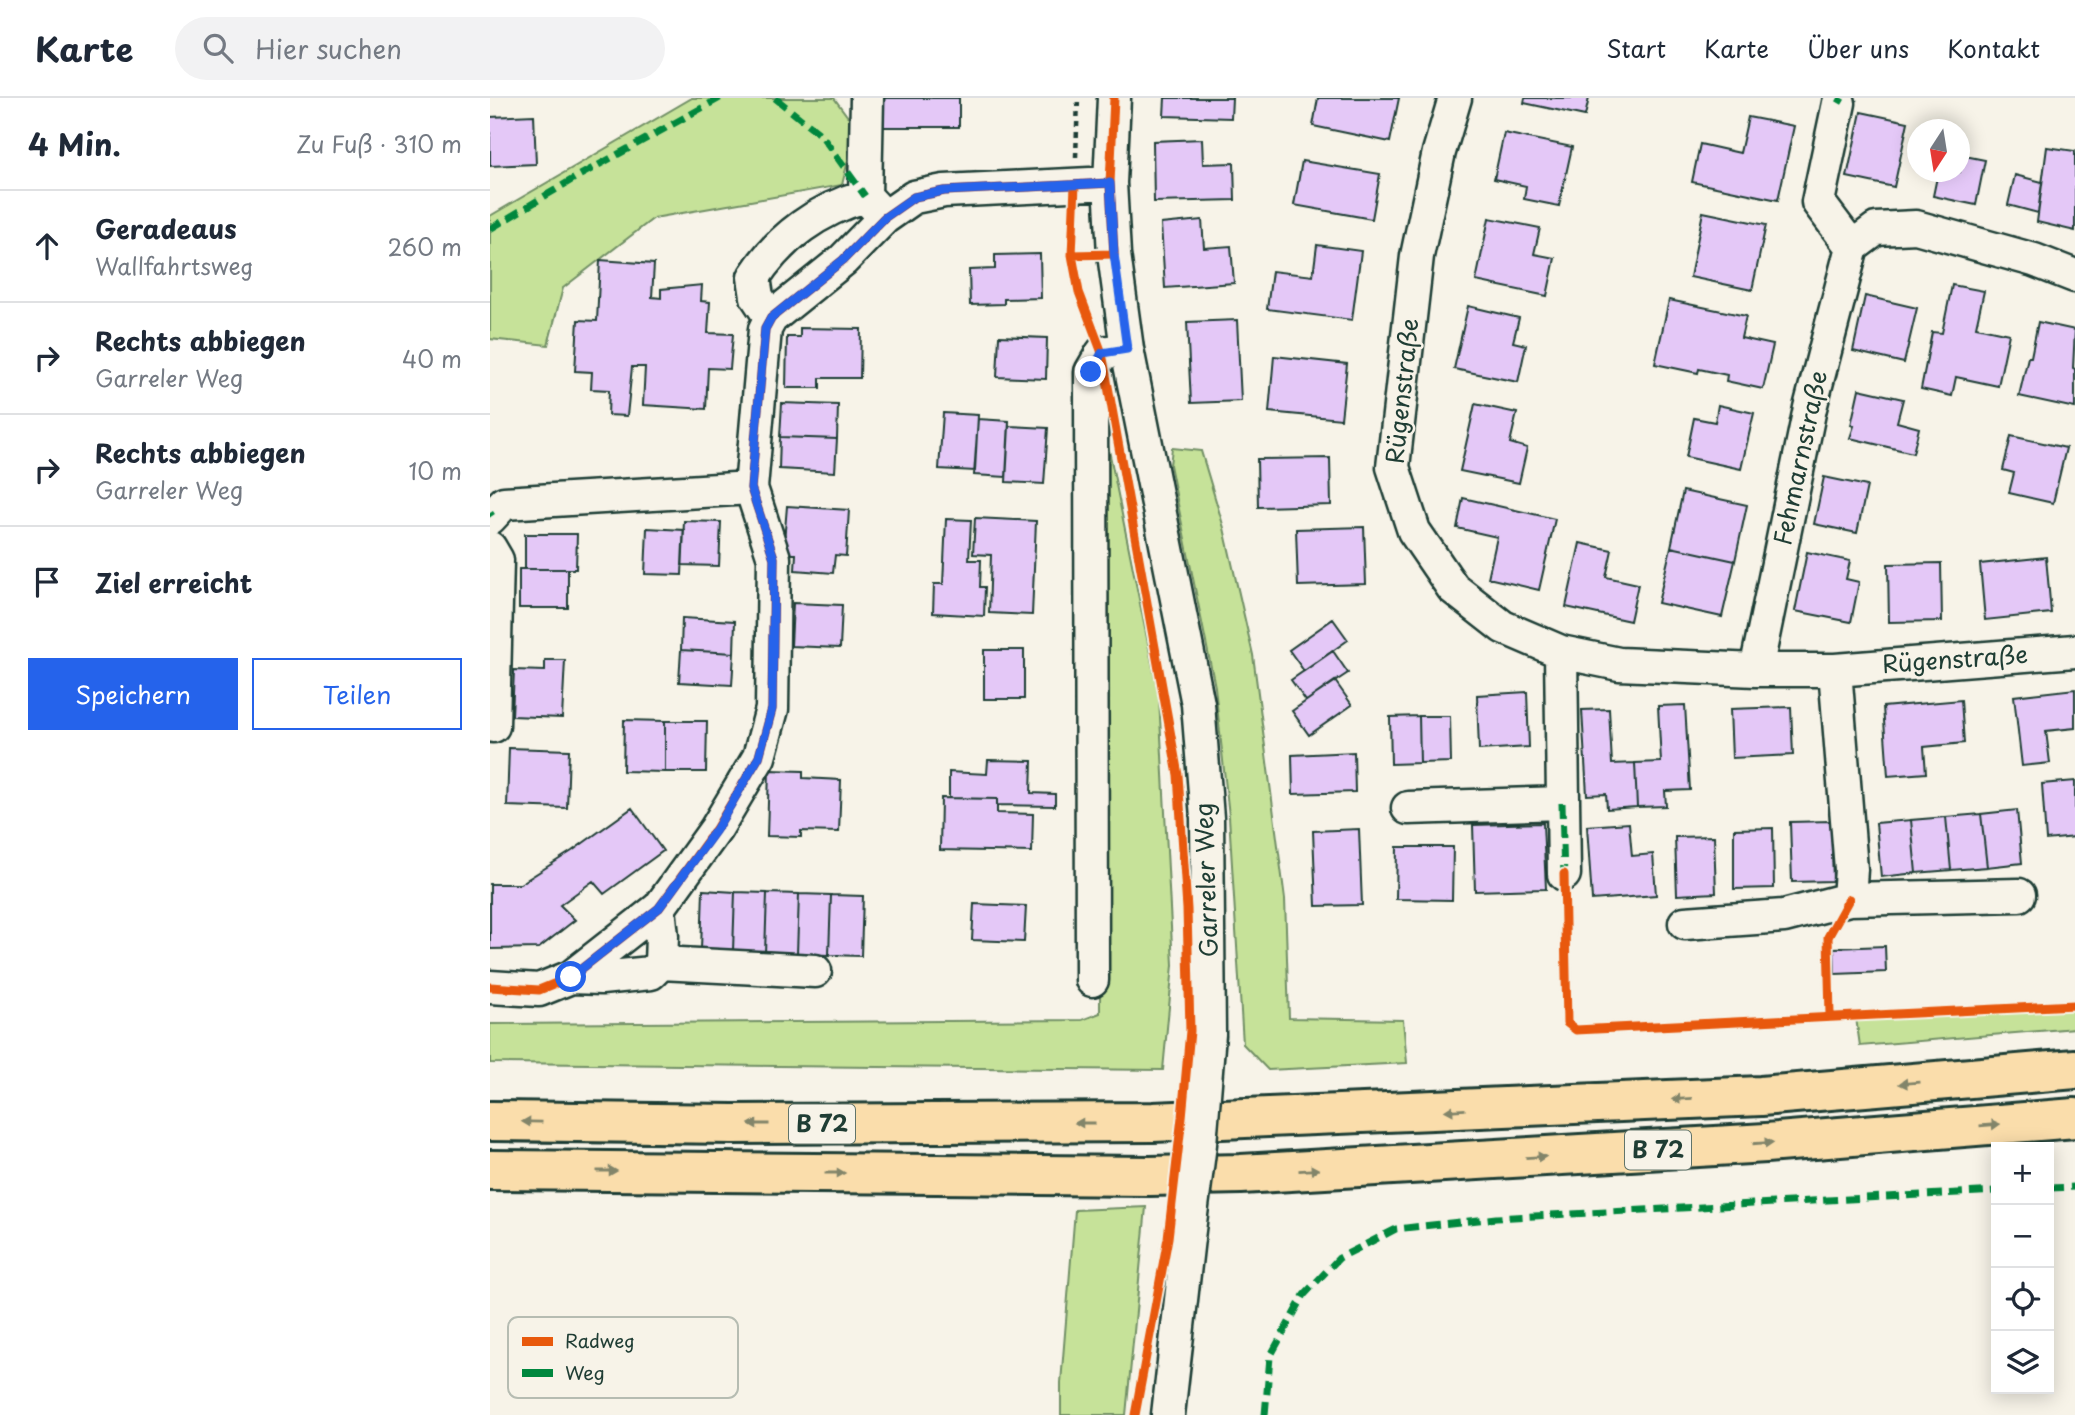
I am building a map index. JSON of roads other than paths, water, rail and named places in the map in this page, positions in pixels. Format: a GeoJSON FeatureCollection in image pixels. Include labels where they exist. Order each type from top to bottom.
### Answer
{"type":"FeatureCollection","features":[{"type":"Feature","properties":{"kind":"highway","name":"B 72"},"geometry":{"type":"LineString","coordinates":[[490,1121],[733,1124],[1166,1122],[1761,1096],[2075,1069]]}},
{"type":"Feature","properties":{"kind":"highway","name":"B 72"},"geometry":{"type":"LineString","coordinates":[[490,1170],[1136,1176],[1241,1174],[1766,1143],[2075,1118]]}},
{"type":"Feature","properties":{"kind":"street"},"geometry":{"type":"LineString","coordinates":[[490,987],[540,990],[571,977],[659,908],[716,830],[759,757],[772,709],[774,558],[751,488],[765,329],[771,318],[843,260],[875,207],[867,98]]}},
{"type":"Feature","properties":{"kind":"street","name":"Garreler Weg"},"geometry":{"type":"LineString","coordinates":[[1114,98],[1110,183],[1114,254],[1127,349],[1198,704],[1207,818],[1209,1034],[1200,1144],[1168,1415]]}},
{"type":"Feature","properties":{"kind":"street","name":"Rügenstraße"},"geometry":{"type":"LineString","coordinates":[[1455,98],[1439,152],[1418,256],[1393,467],[1414,531],[1453,588],[1503,627],[1562,652],[1619,664],[1756,670],[1835,670],[2075,652]]}},
{"type":"Feature","properties":{"kind":"street"},"geometry":{"type":"LineString","coordinates":[[1839,103],[1818,202],[1852,247],[1876,229],[1916,227],[2034,260],[2075,275]]}},
{"type":"Feature","properties":{"kind":"street"},"geometry":{"type":"LineString","coordinates":[[771,318],[757,297],[754,277],[768,255],[806,222],[843,202],[875,207],[944,191],[1110,183]]}},
{"type":"Feature","properties":{"kind":"street","name":"Fehmarnstraße"},"geometry":{"type":"LineString","coordinates":[[1756,670],[1810,408],[1852,247]]}},
{"type":"Feature","properties":{"kind":"street"},"geometry":{"type":"LineString","coordinates":[[1092,980],[1091,372],[1102,353],[1127,349]]}},
{"type":"Feature","properties":{"kind":"street"},"geometry":{"type":"LineString","coordinates":[[490,518],[504,503],[751,488]]}},
{"type":"Feature","properties":{"kind":"street"},"geometry":{"type":"LineString","coordinates":[[490,548],[497,560],[493,726]]}},
{"type":"Feature","properties":{"kind":"street"},"geometry":{"type":"LineString","coordinates":[[1562,652],[1564,874]]}},
{"type":"Feature","properties":{"kind":"street"},"geometry":{"type":"LineString","coordinates":[[1835,670],[1852,869],[1849,899]]}},
{"type":"Feature","properties":{"kind":"street"},"geometry":{"type":"LineString","coordinates":[[1408,807],[1562,803]]}},
{"type":"Feature","properties":{"kind":"street"},"geometry":{"type":"LineString","coordinates":[[1685,923],[1784,916],[1849,899],[2019,895]]}},
{"type":"Feature","properties":{"kind":"street"},"geometry":{"type":"LineString","coordinates":[[571,977],[601,978],[651,973],[661,963],[659,908]]}},
{"type":"Feature","properties":{"kind":"street"},"geometry":{"type":"LineString","coordinates":[[661,963],[815,971]]}}]}
